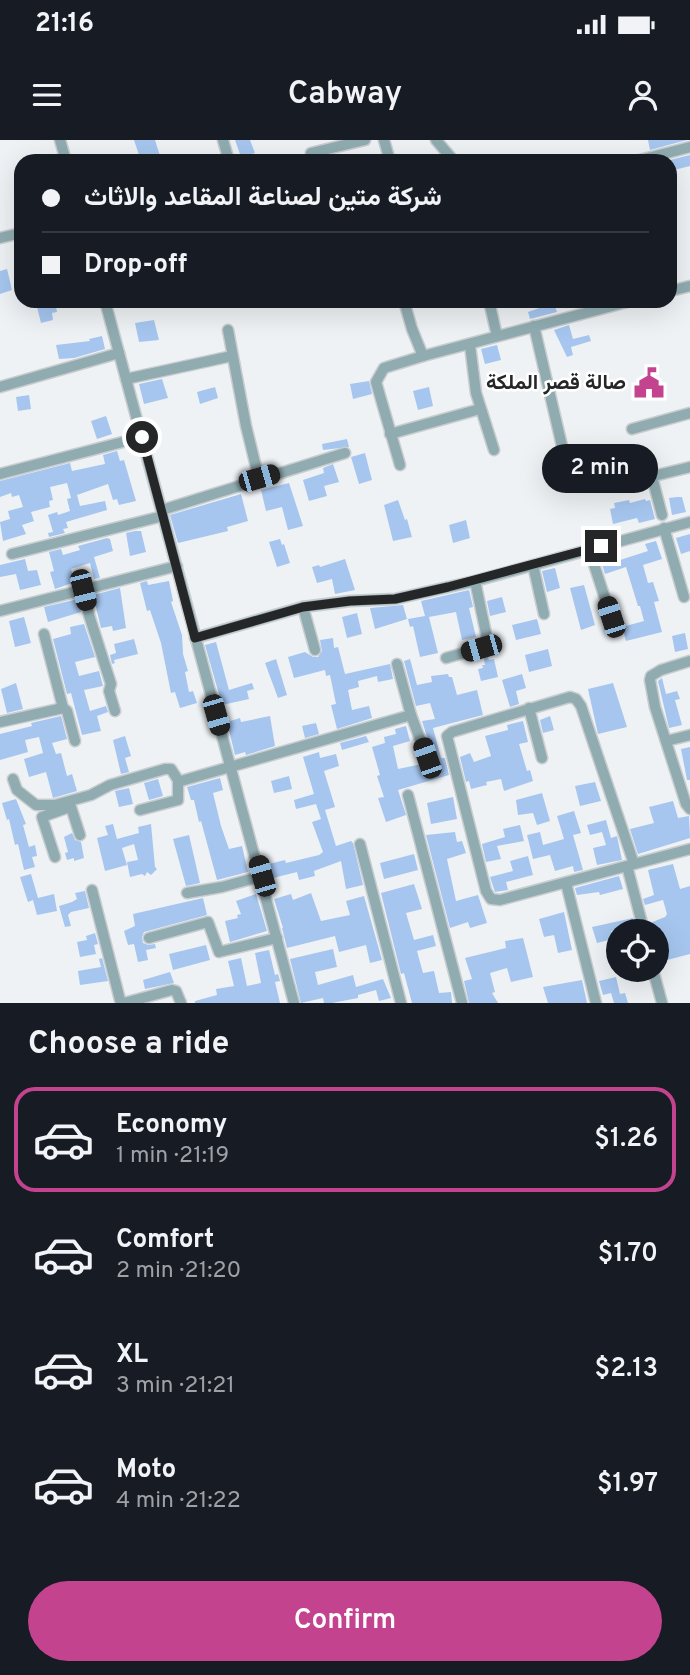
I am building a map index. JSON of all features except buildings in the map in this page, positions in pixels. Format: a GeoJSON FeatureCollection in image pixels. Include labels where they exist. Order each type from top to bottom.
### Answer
{"type":"FeatureCollection","features":[{"type":"Feature","properties":{"kind":"street"},"geometry":{"type":"LineString","coordinates":[[312,153],[365,140]]}},
{"type":"Feature","properties":{"kind":"street"},"geometry":{"type":"LineString","coordinates":[[436,140],[448,154]]}},
{"type":"Feature","properties":{"kind":"street"},"geometry":{"type":"LineString","coordinates":[[663,154],[690,147]]}},
{"type":"Feature","properties":{"kind":"street"},"geometry":{"type":"LineString","coordinates":[[107,308],[262,876],[294,1003]]}},
{"type":"Feature","properties":{"kind":"street"},"geometry":{"type":"LineString","coordinates":[[406,308],[423,356]]}},
{"type":"Feature","properties":{"kind":"street"},"geometry":{"type":"LineString","coordinates":[[491,308],[497,336]]}},
{"type":"Feature","properties":{"kind":"street"},"geometry":{"type":"LineString","coordinates":[[400,466],[376,382],[384,368],[604,308]]}},
{"type":"Feature","properties":{"kind":"street"},"geometry":{"type":"LineString","coordinates":[[534,326],[562,446]]}},
{"type":"Feature","properties":{"kind":"street"},"geometry":{"type":"LineString","coordinates":[[228,330],[259,478]]}},
{"type":"Feature","properties":{"kind":"street"},"geometry":{"type":"LineString","coordinates":[[470,345],[480,410],[494,450]]}},
{"type":"Feature","properties":{"kind":"street"},"geometry":{"type":"LineString","coordinates":[[0,387],[119,354]]}},
{"type":"Feature","properties":{"kind":"street"},"geometry":{"type":"LineString","coordinates":[[126,379],[232,356]]}},
{"type":"Feature","properties":{"kind":"street"},"geometry":{"type":"LineString","coordinates":[[390,434],[480,410]]}},
{"type":"Feature","properties":{"kind":"street"},"geometry":{"type":"LineString","coordinates":[[632,429],[690,413]]}},
{"type":"Feature","properties":{"kind":"street"},"geometry":{"type":"LineString","coordinates":[[0,474],[142,437]]}},
{"type":"Feature","properties":{"kind":"street"},"geometry":{"type":"LineString","coordinates":[[12,554],[163,513],[259,478],[345,453]]}},
{"type":"Feature","properties":{"kind":"street"},"geometry":{"type":"LineString","coordinates":[[633,481],[690,467]]}},
{"type":"Feature","properties":{"kind":"street"},"geometry":{"type":"LineString","coordinates":[[652,477],[662,515]]}},
{"type":"Feature","properties":{"kind":"street"},"geometry":{"type":"LineString","coordinates":[[195,638],[303,607],[395,599],[475,581],[690,522]]}},
{"type":"Feature","properties":{"kind":"street"},"geometry":{"type":"LineString","coordinates":[[664,528],[684,597]]}},
{"type":"Feature","properties":{"kind":"street"},"geometry":{"type":"LineString","coordinates":[[589,549],[611,617]]}},
{"type":"Feature","properties":{"kind":"street"},"geometry":{"type":"LineString","coordinates":[[533,565],[544,614]]}},
{"type":"Feature","properties":{"kind":"street"},"geometry":{"type":"LineString","coordinates":[[0,611],[177,566]]}},
{"type":"Feature","properties":{"kind":"street"},"geometry":{"type":"LineString","coordinates":[[446,658],[481,648],[488,638],[475,581]]}},
{"type":"Feature","properties":{"kind":"street"},"geometry":{"type":"LineString","coordinates":[[83,590],[111,684],[109,691],[115,711]]}},
{"type":"Feature","properties":{"kind":"street"},"geometry":{"type":"LineString","coordinates":[[303,607],[315,650]]}},
{"type":"Feature","properties":{"kind":"street"},"geometry":{"type":"LineString","coordinates":[[44,634],[75,741]]}},
{"type":"Feature","properties":{"kind":"street"},"geometry":{"type":"LineString","coordinates":[[690,661],[650,676],[653,697],[666,741],[690,810]]}},
{"type":"Feature","properties":{"kind":"street"},"geometry":{"type":"LineString","coordinates":[[397,664],[411,715],[427,758]]}},
{"type":"Feature","properties":{"kind":"street"},"geometry":{"type":"LineString","coordinates":[[641,919],[631,865],[581,706],[576,699],[570,697],[528,708],[452,732],[447,736],[488,896],[496,901],[566,883],[631,865],[690,849]]}},
{"type":"Feature","properties":{"kind":"street"},"geometry":{"type":"LineString","coordinates":[[0,722],[64,708]]}},
{"type":"Feature","properties":{"kind":"street"},"geometry":{"type":"LineString","coordinates":[[528,708],[542,758]]}},
{"type":"Feature","properties":{"kind":"street"},"geometry":{"type":"LineString","coordinates":[[178,780],[411,715]]}},
{"type":"Feature","properties":{"kind":"street"},"geometry":{"type":"LineString","coordinates":[[666,741],[690,735]]}},
{"type":"Feature","properties":{"kind":"street"},"geometry":{"type":"LineString","coordinates":[[13,779],[17,790],[36,805],[55,804],[90,795],[110,785],[171,769],[178,780],[178,800],[140,810]]}},
{"type":"Feature","properties":{"kind":"street"},"geometry":{"type":"LineString","coordinates":[[54,857],[42,817],[89,801],[92,799],[90,795]]}},
{"type":"Feature","properties":{"kind":"street"},"geometry":{"type":"LineString","coordinates":[[408,796],[462,1003]]}},
{"type":"Feature","properties":{"kind":"street"},"geometry":{"type":"LineString","coordinates":[[71,807],[80,835]]}},
{"type":"Feature","properties":{"kind":"street"},"geometry":{"type":"LineString","coordinates":[[360,844],[401,1003]]}},
{"type":"Feature","properties":{"kind":"street"},"geometry":{"type":"LineString","coordinates":[[187,893],[262,876]]}},
{"type":"Feature","properties":{"kind":"street"},"geometry":{"type":"LineString","coordinates":[[566,883],[596,1003]]}},
{"type":"Feature","properties":{"kind":"street"},"geometry":{"type":"LineString","coordinates":[[92,890],[120,1000],[124,1003],[172,990],[176,991],[181,1003]]}},
{"type":"Feature","properties":{"kind":"street"},"geometry":{"type":"LineString","coordinates":[[149,938],[208,922],[219,952],[277,938]]}},
{"type":"Feature","properties":{"kind":"street"},"geometry":{"type":"LineString","coordinates":[[656,982],[662,1003]]}},
{"type":"Feature","properties":{"kind":"place","name":"صالة قصر الملكة"},"geometry":{"type":"Point","coordinates":[649,383]}},
{"type":"Feature","properties":{"kind":"route"},"geometry":{"type":"LineString","coordinates":[[142,437],[195,638],[303,607],[395,599],[475,581],[601,546]]}}]}
